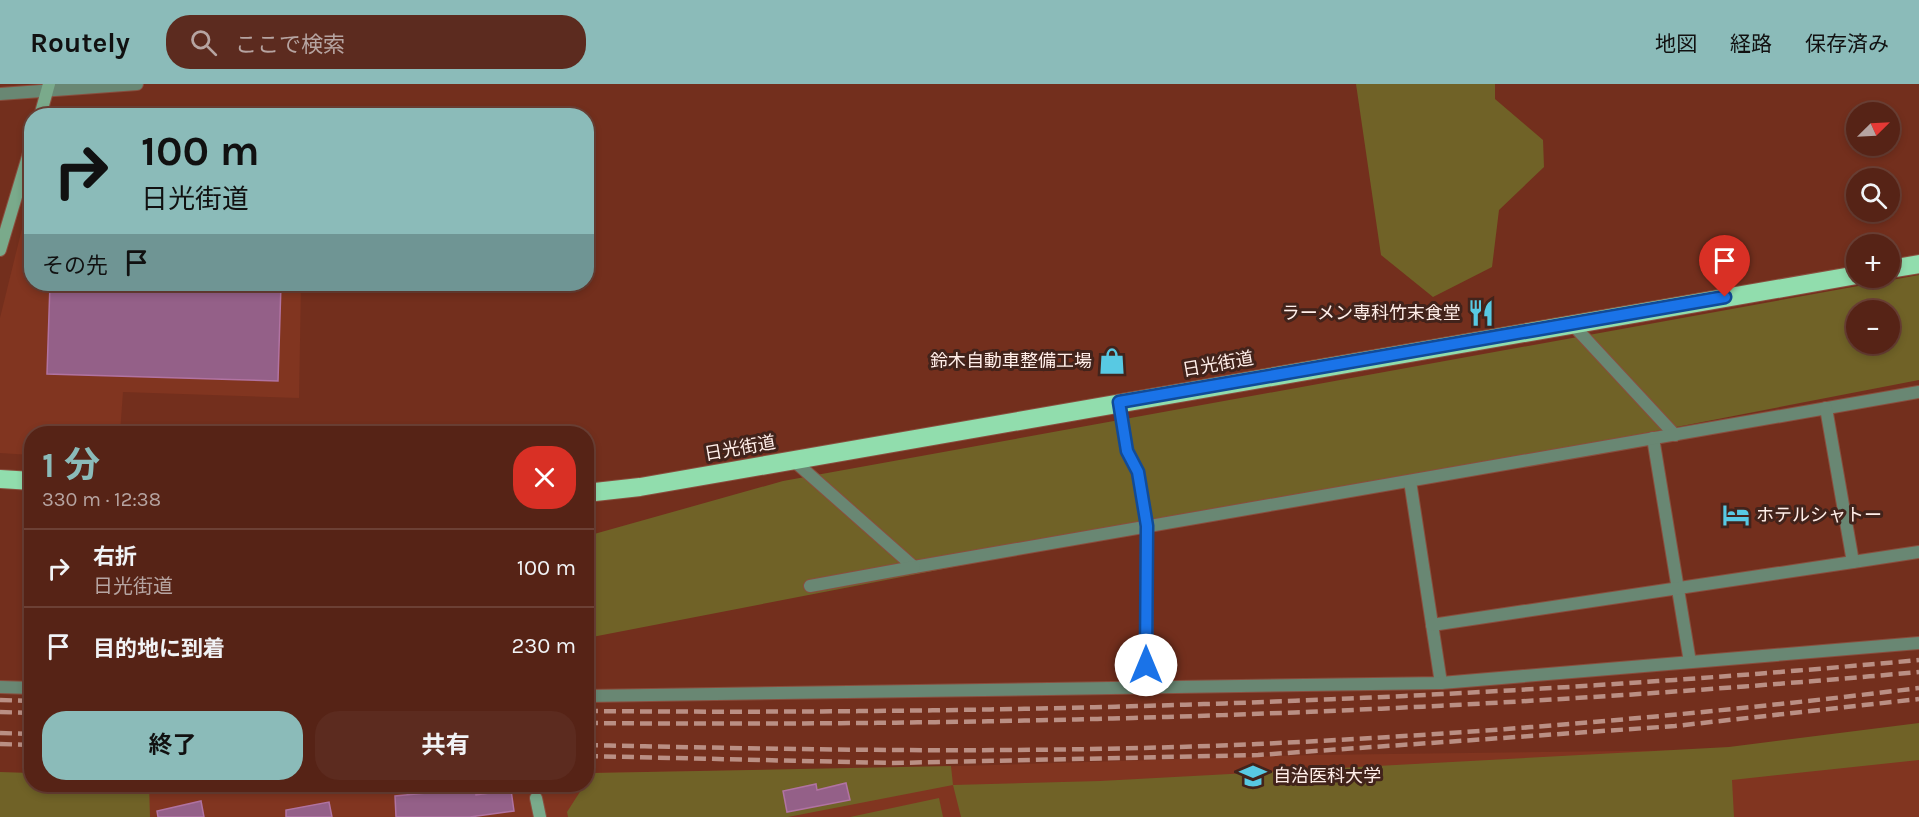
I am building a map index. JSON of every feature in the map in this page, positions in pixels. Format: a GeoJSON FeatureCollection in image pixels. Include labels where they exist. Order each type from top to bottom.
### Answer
{"type":"FeatureCollection","features":[{"type":"Feature","properties":{"kind":"highway"},"geometry":{"type":"LineString","coordinates":[[1900,267],[1919,264]]}},
{"type":"Feature","properties":{"kind":"highway","name":"日光街道"},"geometry":{"type":"LineString","coordinates":[[594,492],[640,487],[1846,276]]}},
{"type":"Feature","properties":{"kind":"highway"},"geometry":{"type":"LineString","coordinates":[[0,479],[24,480]]}},
{"type":"Feature","properties":{"kind":"main road"},"geometry":{"type":"LineString","coordinates":[[42,108],[48,87]]}},
{"type":"Feature","properties":{"kind":"main road"},"geometry":{"type":"LineString","coordinates":[[0,250],[24,170]]}},
{"type":"Feature","properties":{"kind":"main road"},"geometry":{"type":"LineString","coordinates":[[536,798],[540,817]]}},
{"type":"Feature","properties":{"kind":"street"},"geometry":{"type":"LineString","coordinates":[[0,94],[48,87],[137,84]]}},
{"type":"Feature","properties":{"kind":"street"},"geometry":{"type":"LineString","coordinates":[[1572,324],[1675,435]]}},
{"type":"Feature","properties":{"kind":"street"},"geometry":{"type":"LineString","coordinates":[[810,586],[1919,392]]}},
{"type":"Feature","properties":{"kind":"street"},"geometry":{"type":"LineString","coordinates":[[1119,402],[1127,451],[1138,472],[1147,526],[1146,688]]}},
{"type":"Feature","properties":{"kind":"street"},"geometry":{"type":"LineString","coordinates":[[1826,408],[1853,562]]}},
{"type":"Feature","properties":{"kind":"street"},"geometry":{"type":"LineString","coordinates":[[1653,438],[1690,662]]}},
{"type":"Feature","properties":{"kind":"street"},"geometry":{"type":"LineString","coordinates":[[793,460],[914,567]]}},
{"type":"Feature","properties":{"kind":"street"},"geometry":{"type":"LineString","coordinates":[[1410,481],[1441,683]]}},
{"type":"Feature","properties":{"kind":"street"},"geometry":{"type":"LineString","coordinates":[[1432,625],[1919,552]]}},
{"type":"Feature","properties":{"kind":"street"},"geometry":{"type":"LineString","coordinates":[[594,696],[1441,683],[1919,643]]}},
{"type":"Feature","properties":{"kind":"street"},"geometry":{"type":"LineString","coordinates":[[0,687],[24,688]]}},
{"type":"Feature","properties":{"kind":"shaded area"},"geometry":{"type":"Polygon","coordinates":[[[1356,84],[1495,84],[1495,99],[1543,140],[1544,167],[1499,210],[1492,267],[1433,297],[1381,255],[1356,84]]]}},
{"type":"Feature","properties":{"kind":"shaded area"},"geometry":{"type":"Polygon","coordinates":[[[24,220],[24,291],[301,291],[299,398],[123,392],[121,426],[24,426],[24,455],[0,453],[0,318],[24,220]]]}},
{"type":"Feature","properties":{"kind":"shaded area"},"geometry":{"type":"Polygon","coordinates":[[[1919,275],[1919,380],[594,637],[594,534],[783,481],[1847,288],[1900,288],[1900,278],[1919,275]]]}},
{"type":"Feature","properties":{"kind":"shaded area"},"geometry":{"type":"Polygon","coordinates":[[[1919,723],[1919,760],[1732,780],[1734,817],[961,817],[953,785],[1100,781],[1729,747],[1919,723]]]}},
{"type":"Feature","properties":{"kind":"shaded area","name":"自治医科大学"},"geometry":{"type":"Polygon","coordinates":[[[1919,735],[1919,817],[0,817],[0,778],[24,782],[24,792],[594,792],[594,773],[893,768],[1314,755],[1851,748],[1919,735]]]}},
{"type":"Feature","properties":{"kind":"shaded area"},"geometry":{"type":"Polygon","coordinates":[[[951,766],[953,785],[788,817],[568,817],[567,812],[580,792],[594,792],[594,773],[951,766]]]}},
{"type":"Feature","properties":{"kind":"shaded area"},"geometry":{"type":"Polygon","coordinates":[[[0,772],[24,773],[24,792],[149,792],[150,817],[0,817],[0,772]]]}},
{"type":"Feature","properties":{"kind":"shaded area"},"geometry":{"type":"Polygon","coordinates":[[[939,798],[943,817],[850,817],[939,798]]]}},
{"type":"Feature","properties":{"kind":"building"},"geometry":{"type":"Polygon","coordinates":[[[50,291],[281,291],[278,381],[47,374],[50,291]]]}},
{"type":"Feature","properties":{"kind":"building"},"geometry":{"type":"Polygon","coordinates":[[[846,783],[850,800],[787,812],[783,791],[816,784],[817,790],[846,783]]]}},
{"type":"Feature","properties":{"kind":"building"},"geometry":{"type":"Polygon","coordinates":[[[438,792],[475,792],[476,795],[511,792],[514,811],[470,817],[396,817],[395,796],[438,792]]]}},
{"type":"Feature","properties":{"kind":"building"},"geometry":{"type":"Polygon","coordinates":[[[201,801],[204,817],[158,817],[157,811],[201,801]]]}},
{"type":"Feature","properties":{"kind":"building"},"geometry":{"type":"Polygon","coordinates":[[[329,802],[332,817],[286,817],[286,810],[329,802]]]}},
{"type":"Feature","properties":{"kind":"railway"},"geometry":{"type":"LineString","coordinates":[[594,711],[920,710],[1253,702],[1586,686],[1919,660]]}},
{"type":"Feature","properties":{"kind":"railway"},"geometry":{"type":"LineString","coordinates":[[594,723],[920,722],[1253,714],[1586,697],[1919,672]]}},
{"type":"Feature","properties":{"kind":"railway"},"geometry":{"type":"LineString","coordinates":[[594,745],[838,750],[1006,750],[1257,744],[1423,735],[1589,722],[1754,707],[1919,688]]}},
{"type":"Feature","properties":{"kind":"railway"},"geometry":{"type":"LineString","coordinates":[[594,756],[893,763],[1258,755],[1675,726],[1919,699]]}},
{"type":"Feature","properties":{"kind":"railway"},"geometry":{"type":"LineString","coordinates":[[0,700],[24,701]]}},
{"type":"Feature","properties":{"kind":"railway"},"geometry":{"type":"LineString","coordinates":[[0,712],[24,713]]}},
{"type":"Feature","properties":{"kind":"railway"},"geometry":{"type":"LineString","coordinates":[[0,733],[24,734]]}},
{"type":"Feature","properties":{"kind":"railway"},"geometry":{"type":"LineString","coordinates":[[0,744],[24,745]]}},
{"type":"Feature","properties":{"kind":"place","name":"ラーメン専科竹末食堂"},"geometry":{"type":"Point","coordinates":[1481,313]}},
{"type":"Feature","properties":{"kind":"place","name":"鈴木自動車整備工場"},"geometry":{"type":"Point","coordinates":[1112,361]}},
{"type":"Feature","properties":{"kind":"place","name":"ホテルシャトー"},"geometry":{"type":"Point","coordinates":[1736,515]}},
{"type":"Feature","properties":{"kind":"place","name":"自治医科大学"},"geometry":{"type":"Point","coordinates":[1253,776]}},
{"type":"Feature","properties":{"kind":"route"},"geometry":{"type":"LineString","coordinates":[[1146,665],[1147,526],[1138,472],[1127,451],[1119,402],[1725,297]]}}]}
